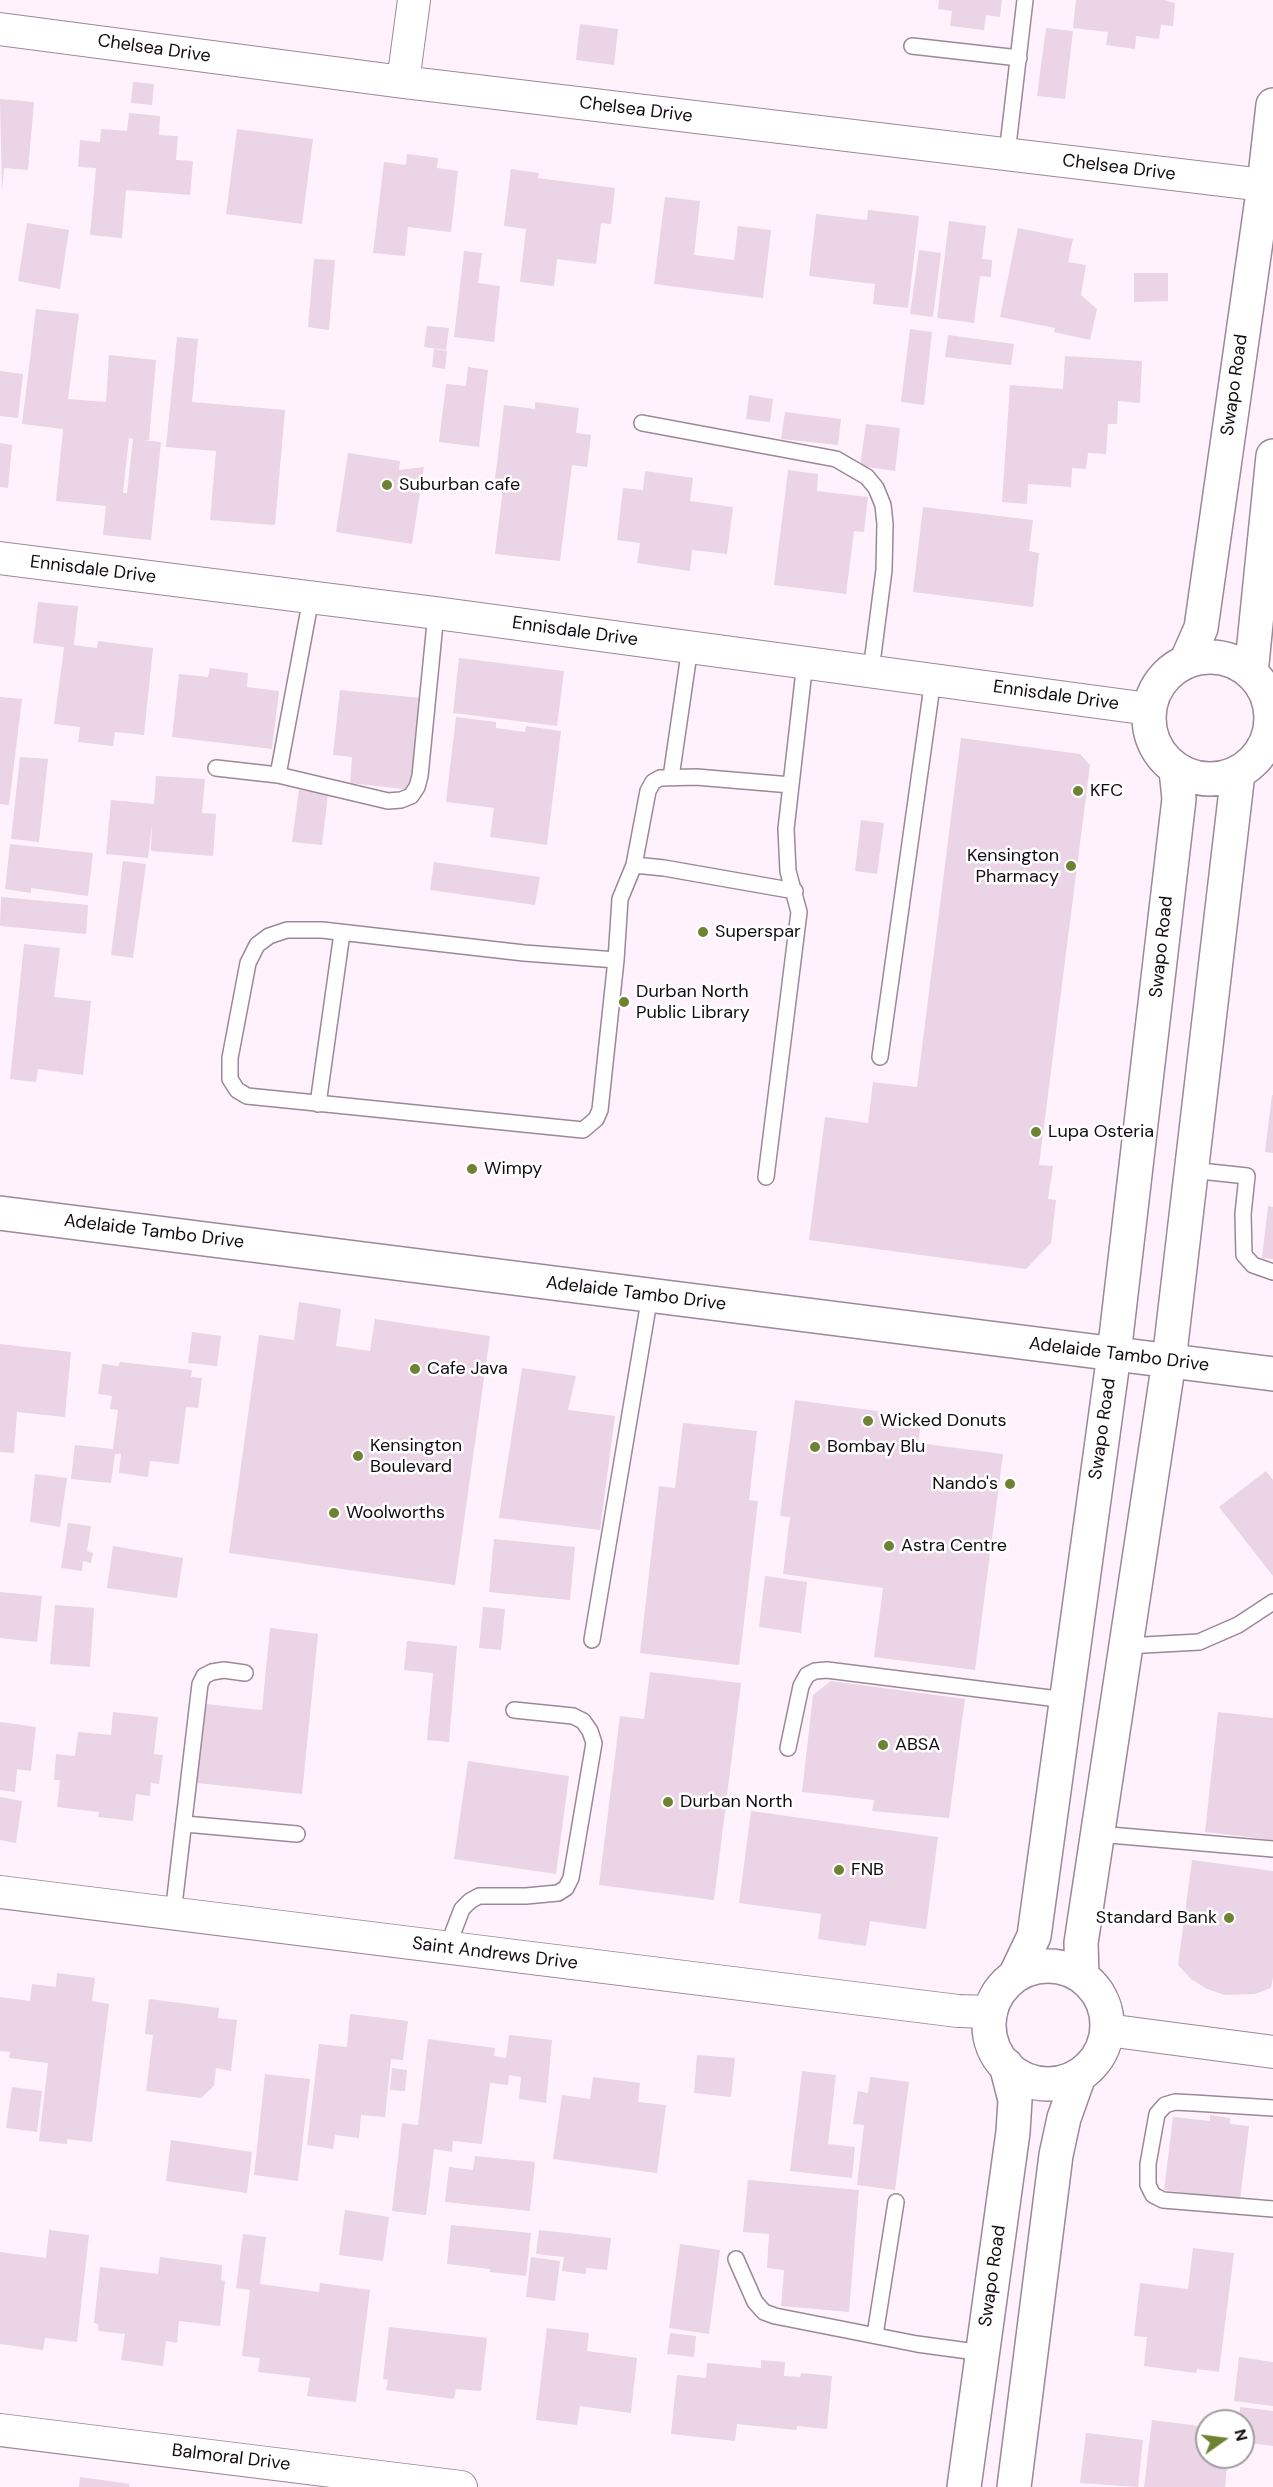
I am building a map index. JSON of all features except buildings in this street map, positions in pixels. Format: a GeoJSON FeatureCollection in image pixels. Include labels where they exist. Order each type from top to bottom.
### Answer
{"type":"FeatureCollection","features":[{"type":"Feature","properties":{"kind":"street"},"geometry":{"type":"LineString","coordinates":[[403,82],[414,0]]}},
{"type":"Feature","properties":{"kind":"street","name":"Chelsea Drive"},"geometry":{"type":"LineString","coordinates":[[0,29],[403,82],[1268,186]]}},
{"type":"Feature","properties":{"kind":"street","name":"Swapo Road"},"geometry":{"type":"LineString","coordinates":[[1186,662],[1201,628],[1268,186],[1273,105]]}},
{"type":"Feature","properties":{"kind":"street"},"geometry":{"type":"LineString","coordinates":[[1251,673],[1253,633],[1273,456]]}},
{"type":"Feature","properties":{"kind":"street","name":"Ennisdale Drive"},"geometry":{"type":"LineString","coordinates":[[0,558],[871,670],[1149,709]]}},
{"type":"Feature","properties":{"kind":"street"},"geometry":{"type":"LineString","coordinates":[[1208,657],[1231,661],[1251,673],[1262,687],[1269,705],[1272,723],[1268,738],[1251,764],[1238,773],[1207,780],[1190,777],[1176,770],[1159,753],[1150,731],[1149,709],[1156,689],[1168,673],[1186,662],[1208,657]]}},
{"type":"Feature","properties":{"kind":"street","name":"Swapo Road"},"geometry":{"type":"LineString","coordinates":[[1015,1976],[1034,1936],[1114,1354],[1179,799],[1176,770]]}},
{"type":"Feature","properties":{"kind":"street"},"geometry":{"type":"LineString","coordinates":[[1082,1976],[1081,1943],[1169,1361],[1238,773]]}},
{"type":"Feature","properties":{"kind":"street","name":"Adelaide Tambo Drive"},"geometry":{"type":"LineString","coordinates":[[0,1213],[1273,1374]]}},
{"type":"Feature","properties":{"kind":"street","name":"Saint Andrews Drive"},"geometry":{"type":"LineString","coordinates":[[0,1892],[958,2011],[991,2012]]}},
{"type":"Feature","properties":{"kind":"street"},"geometry":{"type":"LineString","coordinates":[[1048,1966],[1065,1968],[1082,1976],[1093,1986],[1106,2014],[1107,2030],[1103,2048],[1094,2064],[1079,2076],[1061,2083],[1041,2084],[1021,2078],[997,2054],[989,2026],[991,2012],[996,1998],[1015,1976],[1030,1968],[1048,1966]]}},
{"type":"Feature","properties":{"kind":"street"},"geometry":{"type":"LineString","coordinates":[[1107,2030],[1273,2052]]}},
{"type":"Feature","properties":{"kind":"street","name":"Swapo Road"},"geometry":{"type":"LineString","coordinates":[[964,2487],[1013,2132],[1014,2100],[1006,2065]]}},
{"type":"Feature","properties":{"kind":"street"},"geometry":{"type":"LineString","coordinates":[[1014,2487],[1056,2155],[1064,2118],[1079,2076]]}},
{"type":"Feature","properties":{"kind":"street","name":"Balmoral Drive"},"geometry":{"type":"LineString","coordinates":[[0,2430],[461,2487]]}},
{"type":"Feature","properties":{"kind":"lane"},"geometry":{"type":"LineString","coordinates":[[1007,154],[1025,0]]}},
{"type":"Feature","properties":{"kind":"lane"},"geometry":{"type":"LineString","coordinates":[[912,46],[1019,58]]}},
{"type":"Feature","properties":{"kind":"lane"},"geometry":{"type":"LineString","coordinates":[[642,423],[836,459],[867,477],[876,488],[883,505],[885,524],[884,570],[871,670]]}},
{"type":"Feature","properties":{"kind":"lane"},"geometry":{"type":"LineString","coordinates":[[278,775],[311,598]]}},
{"type":"Feature","properties":{"kind":"lane"},"geometry":{"type":"LineString","coordinates":[[216,768],[278,775],[388,801],[411,796],[420,776],[436,613]]}},
{"type":"Feature","properties":{"kind":"lane"},"geometry":{"type":"LineString","coordinates":[[671,777],[690,647]]}},
{"type":"Feature","properties":{"kind":"lane"},"geometry":{"type":"LineString","coordinates":[[766,1178],[799,912],[788,871],[786,829],[805,662]]}},
{"type":"Feature","properties":{"kind":"lane"},"geometry":{"type":"LineString","coordinates":[[879,1057],[933,679]]}},
{"type":"Feature","properties":{"kind":"lane"},"geometry":{"type":"LineString","coordinates":[[616,960],[305,928],[287,930],[269,936],[257,945],[248,963],[230,1058],[230,1079],[237,1090],[247,1096],[572,1131],[583,1130],[591,1125],[600,1110],[616,960],[620,899],[634,865],[648,791],[653,782],[660,778],[671,777],[791,785]]}},
{"type":"Feature","properties":{"kind":"lane"},"geometry":{"type":"LineString","coordinates":[[634,865],[664,868],[795,891]]}},
{"type":"Feature","properties":{"kind":"lane"},"geometry":{"type":"LineString","coordinates":[[318,1104],[342,933]]}},
{"type":"Feature","properties":{"kind":"lane"},"geometry":{"type":"LineString","coordinates":[[1191,1170],[1247,1176],[1243,1214],[1244,1255],[1253,1265],[1273,1272]]}},
{"type":"Feature","properties":{"kind":"lane"},"geometry":{"type":"LineString","coordinates":[[592,1640],[650,1295]]}},
{"type":"Feature","properties":{"kind":"lane"},"geometry":{"type":"LineString","coordinates":[[1126,1646],[1199,1642],[1238,1625],[1273,1602]]}},
{"type":"Feature","properties":{"kind":"lane"},"geometry":{"type":"LineString","coordinates":[[173,1914],[200,1684],[204,1676],[212,1672],[224,1670],[246,1672]]}},
{"type":"Feature","properties":{"kind":"lane"},"geometry":{"type":"LineString","coordinates":[[788,1748],[801,1686],[807,1675],[815,1671],[907,1679],[1066,1700]]}},
{"type":"Feature","properties":{"kind":"lane"},"geometry":{"type":"LineString","coordinates":[[447,1948],[462,1909],[470,1901],[479,1896],[558,1893],[566,1888],[571,1878],[594,1743],[591,1731],[583,1720],[573,1716],[514,1710]]}},
{"type":"Feature","properties":{"kind":"lane"},"geometry":{"type":"LineString","coordinates":[[185,1824],[297,1834]]}},
{"type":"Feature","properties":{"kind":"lane"},"geometry":{"type":"LineString","coordinates":[[1098,1834],[1273,1849]]}},
{"type":"Feature","properties":{"kind":"lane"},"geometry":{"type":"LineString","coordinates":[[1273,2108],[1194,2103],[1165,2105],[1157,2114],[1148,2164],[1148,2185],[1153,2194],[1162,2200],[1176,2203],[1273,2209]]}},
{"type":"Feature","properties":{"kind":"lane"},"geometry":{"type":"LineString","coordinates":[[875,2335],[896,2202]]}},
{"type":"Feature","properties":{"kind":"lane"},"geometry":{"type":"LineString","coordinates":[[736,2259],[755,2302],[764,2312],[917,2344],[983,2353]]}},
{"type":"Feature","properties":{"kind":"place","name":"Suburban cafe"},"geometry":{"type":"Point","coordinates":[387,485]}},
{"type":"Feature","properties":{"kind":"place","name":"KFC"},"geometry":{"type":"Point","coordinates":[1078,791]}},
{"type":"Feature","properties":{"kind":"place","name":"Kensington Pharmacy"},"geometry":{"type":"Point","coordinates":[1071,866]}},
{"type":"Feature","properties":{"kind":"place","name":"Superspar"},"geometry":{"type":"Point","coordinates":[703,932]}},
{"type":"Feature","properties":{"kind":"place","name":"Durban North Public Library"},"geometry":{"type":"Point","coordinates":[624,1002]}},
{"type":"Feature","properties":{"kind":"place","name":"Lupa Osteria"},"geometry":{"type":"Point","coordinates":[1036,1132]}},
{"type":"Feature","properties":{"kind":"place","name":"Wimpy"},"geometry":{"type":"Point","coordinates":[472,1169]}},
{"type":"Feature","properties":{"kind":"place","name":"Cafe Java"},"geometry":{"type":"Point","coordinates":[415,1369]}},
{"type":"Feature","properties":{"kind":"place","name":"Wicked Donuts"},"geometry":{"type":"Point","coordinates":[868,1421]}},
{"type":"Feature","properties":{"kind":"place","name":"Bombay Blu"},"geometry":{"type":"Point","coordinates":[815,1447]}},
{"type":"Feature","properties":{"kind":"place","name":"Kensington Boulevard"},"geometry":{"type":"Point","coordinates":[358,1456]}},
{"type":"Feature","properties":{"kind":"place","name":"Nando's"},"geometry":{"type":"Point","coordinates":[1010,1484]}},
{"type":"Feature","properties":{"kind":"place","name":"Woolworths"},"geometry":{"type":"Point","coordinates":[334,1513]}},
{"type":"Feature","properties":{"kind":"place","name":"Astra Centre"},"geometry":{"type":"Point","coordinates":[889,1546]}},
{"type":"Feature","properties":{"kind":"place","name":"ABSA"},"geometry":{"type":"Point","coordinates":[883,1745]}},
{"type":"Feature","properties":{"kind":"place","name":"Durban North"},"geometry":{"type":"Point","coordinates":[668,1802]}},
{"type":"Feature","properties":{"kind":"place","name":"FNB"},"geometry":{"type":"Point","coordinates":[839,1870]}},
{"type":"Feature","properties":{"kind":"place","name":"Standard Bank"},"geometry":{"type":"Point","coordinates":[1229,1918]}}]}
